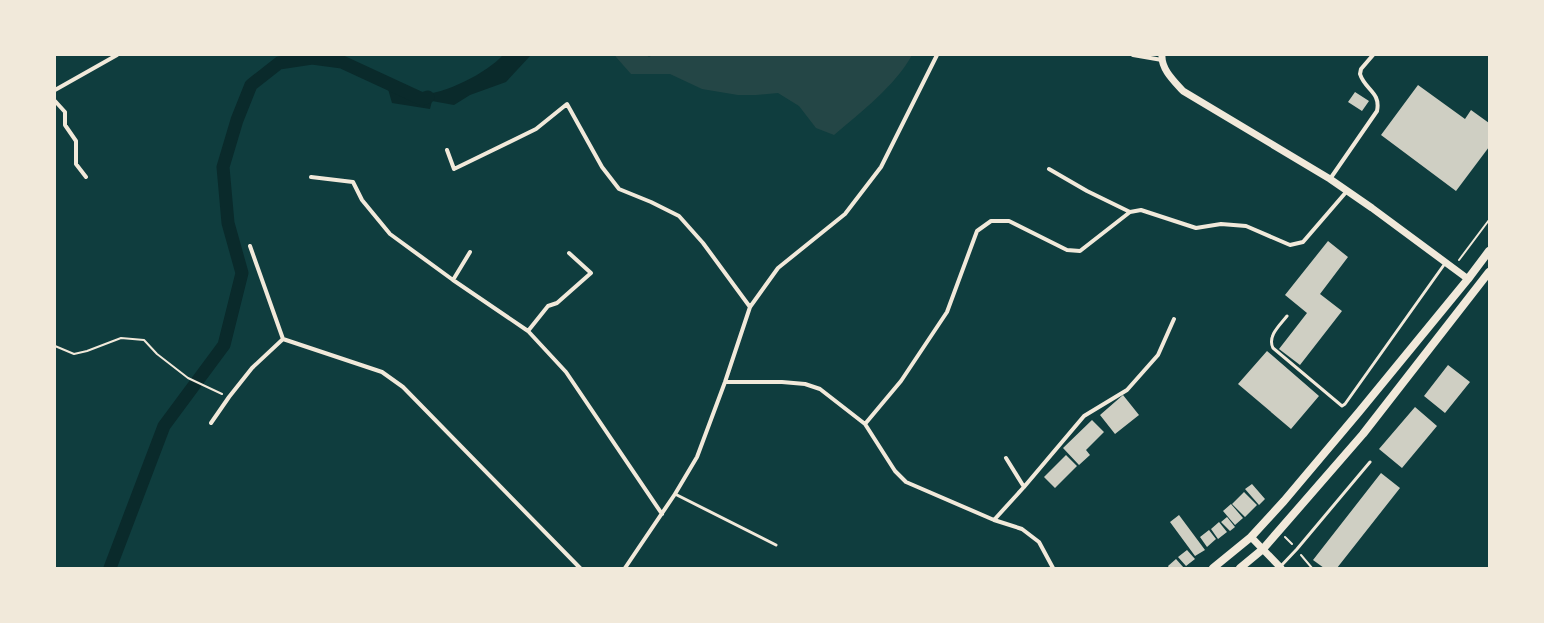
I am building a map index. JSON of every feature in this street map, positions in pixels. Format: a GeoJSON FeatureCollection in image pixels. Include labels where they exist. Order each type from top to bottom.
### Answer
{"type":"FeatureCollection","features":[{"type":"Feature","properties":{"kind":"main road"},"geometry":{"type":"LineString","coordinates":[[1213,568],[1251,537],[1359,412],[1468,279],[1489,251]]}},
{"type":"Feature","properties":{"kind":"main road"},"geometry":{"type":"LineString","coordinates":[[1240,568],[1263,549],[1363,434],[1489,272]]}},
{"type":"Feature","properties":{"kind":"street"},"geometry":{"type":"LineString","coordinates":[[55,90],[117,55]]}},
{"type":"Feature","properties":{"kind":"street"},"geometry":{"type":"LineString","coordinates":[[625,568],[675,494],[697,457],[725,382],[750,307],[778,268],[845,214],[881,167],[937,55]]}},
{"type":"Feature","properties":{"kind":"street"},"geometry":{"type":"LineString","coordinates":[[1132,55],[1162,57],[1170,76],[1183,91],[1330,179],[1468,279]]}},
{"type":"Feature","properties":{"kind":"street"},"geometry":{"type":"LineString","coordinates":[[1330,179],[1377,111],[1377,98],[1360,74],[1361,69],[1373,55]]}},
{"type":"Feature","properties":{"kind":"street"},"geometry":{"type":"LineString","coordinates":[[55,101],[65,112],[65,125],[76,141],[76,164],[86,177]]}},
{"type":"Feature","properties":{"kind":"street"},"geometry":{"type":"LineString","coordinates":[[447,150],[454,169],[536,129],[567,104],[602,167],[619,189],[651,202],[679,216],[703,243],[750,307]]}},
{"type":"Feature","properties":{"kind":"street"},"geometry":{"type":"LineString","coordinates":[[1049,169],[1087,191],[1130,212]]}},
{"type":"Feature","properties":{"kind":"street"},"geometry":{"type":"LineString","coordinates":[[311,177],[353,182],[362,200],[390,234],[528,332],[566,372],[662,514]]}},
{"type":"Feature","properties":{"kind":"street"},"geometry":{"type":"LineString","coordinates":[[865,424],[901,381],[946,312],[977,231],[991,221],[1009,221],[1067,250],[1080,251],[1130,212],[1141,210],[1196,228],[1221,224],[1246,226],[1290,245],[1303,242],[1347,191]]}},
{"type":"Feature","properties":{"kind":"street"},"geometry":{"type":"LineString","coordinates":[[250,246],[283,339]]}},
{"type":"Feature","properties":{"kind":"street"},"geometry":{"type":"LineString","coordinates":[[453,280],[470,252]]}},
{"type":"Feature","properties":{"kind":"street"},"geometry":{"type":"LineString","coordinates":[[528,332],[548,306],[557,303],[591,273],[569,253]]}},
{"type":"Feature","properties":{"kind":"street"},"geometry":{"type":"LineString","coordinates":[[994,520],[1084,416],[1127,390],[1158,355],[1174,319]]}},
{"type":"Feature","properties":{"kind":"street"},"geometry":{"type":"LineString","coordinates":[[211,422],[229,396],[252,368],[283,339]]}},
{"type":"Feature","properties":{"kind":"street"},"geometry":{"type":"LineString","coordinates":[[283,339],[382,372],[403,387],[580,568]]}},
{"type":"Feature","properties":{"kind":"street"},"geometry":{"type":"LineString","coordinates":[[725,382],[782,382],[805,384],[820,389],[865,424],[895,471],[906,482],[994,520],[1022,529],[1039,542],[1054,568]]}},
{"type":"Feature","properties":{"kind":"street"},"geometry":{"type":"LineString","coordinates":[[1006,458],[1024,487]]}},
{"type":"Feature","properties":{"kind":"street"},"geometry":{"type":"LineString","coordinates":[[1251,537],[1280,568]]}},
{"type":"Feature","properties":{"kind":"lane"},"geometry":{"type":"LineString","coordinates":[[1288,316],[1271,336],[1270,343],[1273,348],[1342,406],[1345,404],[1446,262]]}},
{"type":"Feature","properties":{"kind":"lane"},"geometry":{"type":"LineString","coordinates":[[1280,568],[1370,462]]}},
{"type":"Feature","properties":{"kind":"lane"},"geometry":{"type":"LineString","coordinates":[[675,494],[776,545]]}},
{"type":"Feature","properties":{"kind":"path"},"geometry":{"type":"LineString","coordinates":[[1453,267],[1489,220]]}},
{"type":"Feature","properties":{"kind":"path"},"geometry":{"type":"LineString","coordinates":[[55,346],[74,354],[87,351],[121,338],[144,340],[157,354],[188,378],[222,394]]}},
{"type":"Feature","properties":{"kind":"shaded area"},"geometry":{"type":"Polygon","coordinates":[[[503,55],[531,55],[506,82],[470,95],[454,105],[432,101],[430,109],[392,103],[386,82],[401,91],[411,94],[422,95],[434,93],[460,84],[473,77],[485,70],[503,55]]]}},
{"type":"Feature","properties":{"kind":"shaded area"},"geometry":{"type":"Polygon","coordinates":[[[615,55],[646,55],[649,57],[653,55],[912,55],[887,88],[834,135],[816,128],[799,106],[778,93],[738,95],[702,89],[670,74],[631,74],[615,55]]]}},
{"type":"Feature","properties":{"kind":"building"},"geometry":{"type":"Polygon","coordinates":[[[1418,85],[1465,119],[1471,110],[1489,123],[1489,147],[1456,191],[1381,135],[1418,85]]]}},
{"type":"Feature","properties":{"kind":"building"},"geometry":{"type":"Polygon","coordinates":[[[1355,92],[1369,101],[1362,111],[1348,102],[1355,92]]]}},
{"type":"Feature","properties":{"kind":"building"},"geometry":{"type":"Polygon","coordinates":[[[1328,241],[1348,257],[1320,294],[1342,311],[1300,365],[1279,349],[1307,313],[1285,295],[1328,241]]]}},
{"type":"Feature","properties":{"kind":"building"},"geometry":{"type":"Polygon","coordinates":[[[1267,351],[1319,396],[1291,429],[1238,384],[1267,351]]]}},
{"type":"Feature","properties":{"kind":"building"},"geometry":{"type":"Polygon","coordinates":[[[1448,365],[1470,382],[1445,413],[1424,396],[1448,365]]]}},
{"type":"Feature","properties":{"kind":"building"},"geometry":{"type":"Polygon","coordinates":[[[1123,395],[1139,415],[1115,434],[1100,415],[1123,395]]]}},
{"type":"Feature","properties":{"kind":"building"},"geometry":{"type":"Polygon","coordinates":[[[1415,407],[1437,426],[1402,468],[1379,449],[1415,407]]]}},
{"type":"Feature","properties":{"kind":"building"},"geometry":{"type":"Polygon","coordinates":[[[1092,420],[1104,432],[1086,450],[1090,455],[1079,465],[1063,448],[1092,420]]]}},
{"type":"Feature","properties":{"kind":"building"},"geometry":{"type":"Polygon","coordinates":[[[1066,455],[1077,466],[1055,488],[1044,477],[1066,455]]]}},
{"type":"Feature","properties":{"kind":"building"},"geometry":{"type":"Polygon","coordinates":[[[1381,473],[1400,488],[1337,568],[1324,568],[1313,560],[1381,473]]]}},
{"type":"Feature","properties":{"kind":"building"},"geometry":{"type":"Polygon","coordinates":[[[1252,484],[1265,499],[1259,505],[1245,489],[1252,484]]]}},
{"type":"Feature","properties":{"kind":"building"},"geometry":{"type":"Polygon","coordinates":[[[1244,492],[1257,505],[1245,517],[1232,504],[1244,492]]]}},
{"type":"Feature","properties":{"kind":"building"},"geometry":{"type":"Polygon","coordinates":[[[1231,504],[1243,518],[1235,525],[1223,511],[1231,504]]]}},
{"type":"Feature","properties":{"kind":"building"},"geometry":{"type":"Polygon","coordinates":[[[1179,515],[1205,550],[1195,556],[1170,522],[1179,515]]]}},
{"type":"Feature","properties":{"kind":"building"},"geometry":{"type":"Polygon","coordinates":[[[1227,517],[1235,527],[1230,531],[1221,522],[1227,517]]]}},
{"type":"Feature","properties":{"kind":"building"},"geometry":{"type":"Polygon","coordinates":[[[1219,522],[1227,532],[1218,539],[1211,529],[1219,522]]]}},
{"type":"Feature","properties":{"kind":"building"},"geometry":{"type":"Polygon","coordinates":[[[1209,530],[1216,539],[1207,547],[1200,537],[1209,530]]]}},
{"type":"Feature","properties":{"kind":"building"},"geometry":{"type":"Polygon","coordinates":[[[1187,550],[1195,559],[1186,566],[1178,557],[1187,550]]]}},
{"type":"Feature","properties":{"kind":"building"},"geometry":{"type":"Polygon","coordinates":[[[1176,559],[1184,568],[1169,568],[1168,566],[1176,559]]]}},
{"type":"Feature","properties":{"kind":"waterway"},"geometry":{"type":"LineString","coordinates":[[110,568],[164,426],[224,345],[242,273],[228,223],[223,167],[237,120],[251,85],[279,63],[312,58],[342,62],[422,99],[428,97]]}}]}
